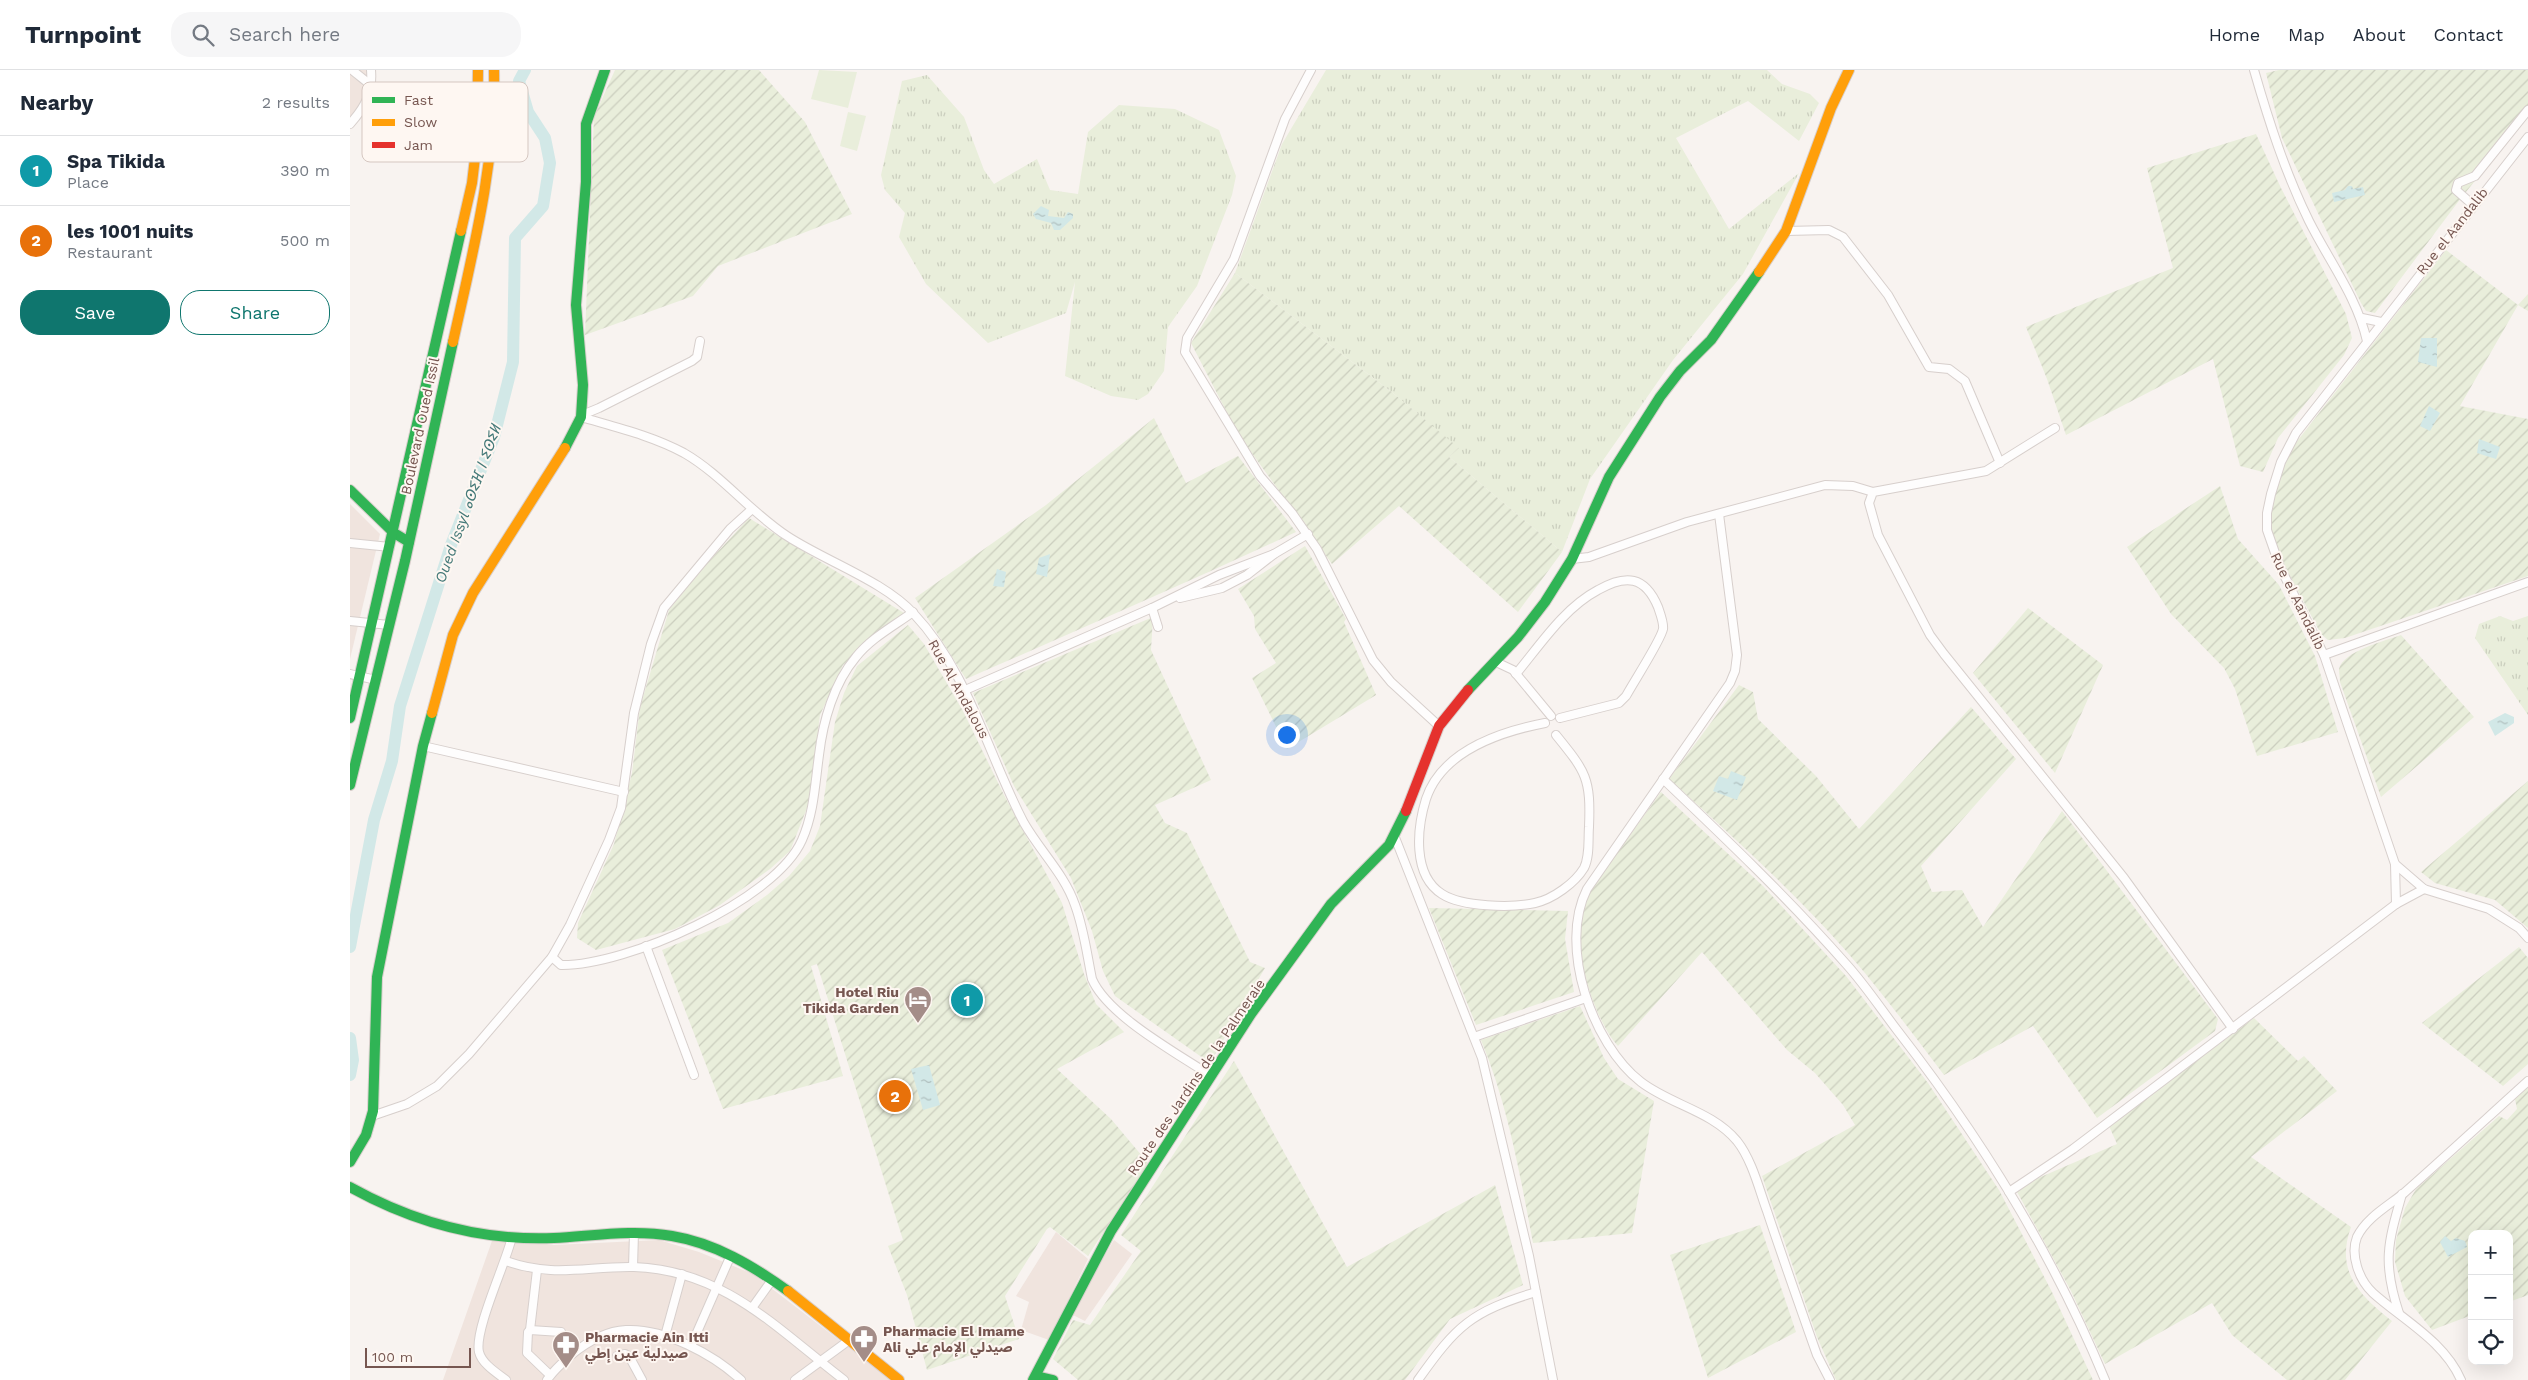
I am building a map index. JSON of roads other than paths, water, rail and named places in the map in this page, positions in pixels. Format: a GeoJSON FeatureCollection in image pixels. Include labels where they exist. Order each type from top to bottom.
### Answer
{"type":"FeatureCollection","features":[{"type":"Feature","properties":{"kind":"street"},"geometry":{"type":"LineString","coordinates":[[352,70],[367,82]]}},
{"type":"Feature","properties":{"kind":"street"},"geometry":{"type":"LineString","coordinates":[[350,1162],[366,1135],[372,1116],[377,977],[423,746],[459,619],[505,541],[555,466],[582,416],[583,385],[576,305],[586,182],[586,124],[605,70]]}},
{"type":"Feature","properties":{"kind":"street"},"geometry":{"type":"LineString","coordinates":[[1310,70],[1285,119],[1234,259],[1185,342],[1185,352],[1255,469],[1308,534],[1373,660],[1391,682],[1439,726]]}},
{"type":"Feature","properties":{"kind":"street","name":"Route des Jardins de la Palmeraie"},"geometry":{"type":"LineString","coordinates":[[1034,1378],[1111,1231],[1251,1014],[1296,955],[1331,904],[1376,860],[1394,835],[1439,726],[1453,706],[1496,662],[1545,602],[1572,559],[1609,476],[1660,397],[1680,371],[1711,340],[1727,319],[1786,231],[1831,108],[1849,70]]}},
{"type":"Feature","properties":{"kind":"street"},"geometry":{"type":"LineString","coordinates":[[2254,70],[2282,162],[2310,222],[2362,318],[2367,341]]}},
{"type":"Feature","properties":{"kind":"street"},"geometry":{"type":"LineString","coordinates":[[351,120],[362,108]]}},
{"type":"Feature","properties":{"kind":"street"},"geometry":{"type":"LineString","coordinates":[[2473,205],[2456,190],[2458,183],[2475,176],[2528,110]]}},
{"type":"Feature","properties":{"kind":"street","name":"Rue el Aandalib"},"geometry":{"type":"LineString","coordinates":[[2395,864],[2324,655],[2276,558],[2267,530],[2267,513],[2282,462],[2296,433],[2473,205],[2526,142]]}},
{"type":"Feature","properties":{"kind":"street","name":"Boulevard Oued Issil"},"geometry":{"type":"LineString","coordinates":[[350,718],[355,675],[374,622],[472,184],[475,162]]}},
{"type":"Feature","properties":{"kind":"street","name":"Boulevard Oued Issil"},"geometry":{"type":"LineString","coordinates":[[350,785],[408,542],[487,187],[490,162]]}},
{"type":"Feature","properties":{"kind":"street"},"geometry":{"type":"LineString","coordinates":[[1786,231],[1829,230],[1843,237],[1888,295],[1929,366],[1949,369],[1965,381],[2000,463]]}},
{"type":"Feature","properties":{"kind":"street"},"geometry":{"type":"LineString","coordinates":[[2362,318],[2381,322]]}},
{"type":"Feature","properties":{"kind":"street"},"geometry":{"type":"LineString","coordinates":[[582,416],[692,361],[697,357],[700,341]]}},
{"type":"Feature","properties":{"kind":"street","name":"Rue Al Andalous"},"geometry":{"type":"LineString","coordinates":[[582,416],[683,453],[719,479],[752,510],[788,536],[876,586],[913,612],[940,649],[963,691],[990,744],[1023,821],[1070,892],[1080,921],[1092,979],[1096,988],[1108,1002],[1131,1022],[1211,1076]]}},
{"type":"Feature","properties":{"kind":"street"},"geometry":{"type":"LineString","coordinates":[[1572,559],[1589,557],[1687,522],[1825,485],[1852,486],[1873,492],[1938,479],[1975,474],[2000,463],[2055,428]]}},
{"type":"Feature","properties":{"kind":"street"},"geometry":{"type":"LineString","coordinates":[[350,490],[394,533],[408,542]]}},
{"type":"Feature","properties":{"kind":"street"},"geometry":{"type":"LineString","coordinates":[[1873,492],[1868,503],[1878,535],[1930,635],[2124,878],[2233,1029]]}},
{"type":"Feature","properties":{"kind":"street"},"geometry":{"type":"LineString","coordinates":[[372,1116],[407,1104],[437,1086],[469,1054],[552,957],[570,925],[609,840],[621,808],[634,713],[651,644],[664,608],[730,529],[752,510]]}},
{"type":"Feature","properties":{"kind":"street"},"geometry":{"type":"LineString","coordinates":[[1719,514],[1737,655],[1735,671],[1730,683],[1587,889],[1578,908],[1576,927],[1577,954],[1586,998],[1613,1051],[1626,1069],[1657,1091],[1702,1114],[1722,1127],[1738,1142],[1753,1172],[1817,1354],[1830,1380]]}},
{"type":"Feature","properties":{"kind":"street"},"geometry":{"type":"LineString","coordinates":[[1170,600],[1222,588],[1247,575],[1274,554],[1308,534]]}},
{"type":"Feature","properties":{"kind":"street"},"geometry":{"type":"LineString","coordinates":[[350,543],[390,547]]}},
{"type":"Feature","properties":{"kind":"street"},"geometry":{"type":"LineString","coordinates":[[963,691],[1170,600],[1218,575],[1274,554]]}},
{"type":"Feature","properties":{"kind":"street"},"geometry":{"type":"LineString","coordinates":[[1516,674],[1557,624],[1598,589],[1628,579],[1642,583],[1652,594],[1660,614],[1663,629],[1626,696],[1618,703],[1560,718]]}},
{"type":"Feature","properties":{"kind":"street"},"geometry":{"type":"LineString","coordinates":[[2324,655],[2528,582]]}},
{"type":"Feature","properties":{"kind":"street"},"geometry":{"type":"LineString","coordinates":[[1152,608],[1158,627]]}},
{"type":"Feature","properties":{"kind":"street"},"geometry":{"type":"LineString","coordinates":[[552,957],[561,965],[570,965],[613,956],[646,946],[687,931],[716,917],[770,878],[797,850],[810,819],[821,740],[835,693],[856,657],[870,643],[913,612]]}},
{"type":"Feature","properties":{"kind":"street"},"geometry":{"type":"LineString","coordinates":[[350,621],[389,625]]}},
{"type":"Feature","properties":{"kind":"street"},"geometry":{"type":"LineString","coordinates":[[1496,662],[1513,670],[1551,716]]}},
{"type":"Feature","properties":{"kind":"street"},"geometry":{"type":"LineString","coordinates":[[355,675],[376,680]]}},
{"type":"Feature","properties":{"kind":"street"},"geometry":{"type":"LineString","coordinates":[[1545,723],[1506,732],[1468,750],[1448,765],[1429,791],[1420,823],[1419,850],[1427,877],[1442,894],[1463,901],[1484,904],[1536,903],[1566,886],[1584,868],[1588,856],[1588,783],[1579,764],[1556,735]]}},
{"type":"Feature","properties":{"kind":"street"},"geometry":{"type":"LineString","coordinates":[[423,746],[624,792]]}},
{"type":"Feature","properties":{"kind":"street"},"geometry":{"type":"LineString","coordinates":[[1663,780],[1755,867],[1847,966],[1938,1084],[2009,1192],[2071,1302],[2106,1380]]}},
{"type":"Feature","properties":{"kind":"street"},"geometry":{"type":"LineString","coordinates":[[1394,835],[1474,1037],[1497,1114],[1536,1292],[1552,1380]]}},
{"type":"Feature","properties":{"kind":"street"},"geometry":{"type":"LineString","coordinates":[[2395,864],[2396,904]]}},
{"type":"Feature","properties":{"kind":"street"},"geometry":{"type":"LineString","coordinates":[[2395,864],[2424,889],[2489,909],[2519,928],[2528,938]]}},
{"type":"Feature","properties":{"kind":"street"},"geometry":{"type":"LineString","coordinates":[[2009,1192],[2073,1148],[2233,1029],[2396,904],[2424,889]]}},
{"type":"Feature","properties":{"kind":"street"},"geometry":{"type":"LineString","coordinates":[[646,946],[694,1075]]}},
{"type":"Feature","properties":{"kind":"street"},"geometry":{"type":"LineString","coordinates":[[1474,1037],[1586,998]]}},
{"type":"Feature","properties":{"kind":"street"},"geometry":{"type":"LineString","coordinates":[[2461,1380],[2456,1368],[2441,1349],[2372,1292],[2361,1278],[2356,1263],[2355,1249],[2357,1237],[2368,1222],[2528,1081]]}},
{"type":"Feature","properties":{"kind":"street"},"geometry":{"type":"LineString","coordinates":[[350,1187],[378,1203],[426,1222],[454,1229],[512,1237],[551,1238],[634,1233],[674,1236],[731,1255],[772,1280],[899,1380]]}},
{"type":"Feature","properties":{"kind":"street"},"geometry":{"type":"LineString","coordinates":[[2399,1313],[2390,1276],[2388,1252],[2391,1230],[2402,1194]]}},
{"type":"Feature","properties":{"kind":"street"},"geometry":{"type":"LineString","coordinates":[[633,1267],[634,1233]]}},
{"type":"Feature","properties":{"kind":"street"},"geometry":{"type":"LineString","coordinates":[[506,1380],[485,1362],[479,1352],[480,1337],[489,1302],[506,1261],[512,1237]]}},
{"type":"Feature","properties":{"kind":"street"},"geometry":{"type":"LineString","coordinates":[[691,1346],[731,1255]]}},
{"type":"Feature","properties":{"kind":"street"},"geometry":{"type":"LineString","coordinates":[[506,1261],[537,1270],[563,1272],[633,1267],[682,1274],[717,1286],[752,1308],[844,1380]]}},
{"type":"Feature","properties":{"kind":"street"},"geometry":{"type":"LineString","coordinates":[[537,1270],[530,1330],[528,1332],[527,1353],[548,1378],[577,1350],[594,1339],[607,1334],[628,1330],[665,1336],[691,1346],[715,1360],[741,1380]]}},
{"type":"Feature","properties":{"kind":"street"},"geometry":{"type":"LineString","coordinates":[[665,1336],[682,1274]]}},
{"type":"Feature","properties":{"kind":"street"},"geometry":{"type":"LineString","coordinates":[[752,1308],[772,1280]]}},
{"type":"Feature","properties":{"kind":"street"},"geometry":{"type":"LineString","coordinates":[[1418,1380],[1449,1338],[1465,1323],[1502,1303],[1536,1292]]}},
{"type":"Feature","properties":{"kind":"street"},"geometry":{"type":"LineString","coordinates":[[530,1330],[562,1332]]}},
{"type":"Feature","properties":{"kind":"street"},"geometry":{"type":"LineString","coordinates":[[795,1380],[848,1341]]}},
{"type":"Feature","properties":{"kind":"street"},"geometry":{"type":"LineString","coordinates":[[617,1356],[625,1354],[629,1356],[642,1380]]}},
{"type":"Feature","properties":{"kind":"street"},"geometry":{"type":"LineString","coordinates":[[1034,1378],[1053,1380]]}},
{"type":"Feature","properties":{"kind":"water"},"geometry":{"type":"Polygon","coordinates":[[[2348,186],[2352,186],[2353,189],[2363,187],[2365,195],[2334,202],[2332,193],[2345,190],[2348,186]]]}},
{"type":"Feature","properties":{"kind":"water"},"geometry":{"type":"Polygon","coordinates":[[[1041,206],[1049,210],[1048,216],[1064,218],[1068,212],[1073,214],[1073,218],[1060,230],[1054,230],[1051,223],[1036,219],[1033,214],[1041,206]]]}},
{"type":"Feature","properties":{"kind":"water"},"geometry":{"type":"Polygon","coordinates":[[[2421,338],[2437,338],[2437,367],[2418,362],[2421,338]]]}},
{"type":"Feature","properties":{"kind":"water"},"geometry":{"type":"Polygon","coordinates":[[[2429,406],[2440,413],[2430,431],[2420,426],[2429,406]]]}},
{"type":"Feature","properties":{"kind":"water"},"geometry":{"type":"Polygon","coordinates":[[[2479,439],[2500,447],[2496,459],[2477,453],[2479,439]]]}},
{"type":"Feature","properties":{"kind":"water"},"geometry":{"type":"Polygon","coordinates":[[[1050,554],[1047,577],[1036,574],[1039,558],[1050,554]]]}},
{"type":"Feature","properties":{"kind":"water"},"geometry":{"type":"Polygon","coordinates":[[[997,569],[1006,572],[1004,587],[993,586],[997,569]]]}},
{"type":"Feature","properties":{"kind":"water"},"geometry":{"type":"Polygon","coordinates":[[[2505,713],[2514,717],[2514,723],[2495,736],[2488,722],[2505,713]]]}},
{"type":"Feature","properties":{"kind":"water"},"geometry":{"type":"Polygon","coordinates":[[[1731,771],[1746,777],[1737,800],[1713,791],[1719,776],[1728,779],[1731,771]]]}},
{"type":"Feature","properties":{"kind":"water"},"geometry":{"type":"Polygon","coordinates":[[[929,1065],[940,1105],[923,1110],[911,1069],[929,1065]]]}},
{"type":"Feature","properties":{"kind":"water"},"geometry":{"type":"Polygon","coordinates":[[[2445,1236],[2451,1241],[2456,1238],[2465,1241],[2467,1247],[2448,1257],[2440,1242],[2445,1236]]]}},
{"type":"Feature","properties":{"kind":"waterway","name":"Oued Issyl ⴰⵙⵉⴼ ⵏ ⵉⵙⵉⵍ"},"geometry":{"type":"LineString","coordinates":[[519,82],[525,70]]}},
{"type":"Feature","properties":{"kind":"waterway","name":"Oued Issyl ⴰⵙⵉⴼ ⵏ ⵉⵙⵉⵍ"},"geometry":{"type":"LineString","coordinates":[[350,947],[374,820],[392,761],[400,706],[451,545],[494,437],[513,362],[515,238],[543,206],[550,163],[545,138],[528,112]]}},
{"type":"Feature","properties":{"kind":"waterway","name":"Oued Issyl ⴰⵙⵉⴼ ⵏ ⵉⵙⵉⵍ"},"geometry":{"type":"LineString","coordinates":[[350,1038],[353,1060],[350,1075]]}},
{"type":"Feature","properties":{"kind":"place","name":"Spa Tikida"},"geometry":{"type":"Point","coordinates":[967,1000]}},
{"type":"Feature","properties":{"kind":"place","name":"Hotel Riu Tikida Garden"},"geometry":{"type":"Point","coordinates":[918,1024]}},
{"type":"Feature","properties":{"kind":"place","name":"les 1001 nuits"},"geometry":{"type":"Point","coordinates":[895,1096]}},
{"type":"Feature","properties":{"kind":"place","name":"Pharmacie El Imame Ali صيدلي الإمام علي"},"geometry":{"type":"Point","coordinates":[864,1363]}},
{"type":"Feature","properties":{"kind":"place","name":"Pharmacie Ain Itti صيدلية عين إطي"},"geometry":{"type":"Point","coordinates":[566,1369]}}]}
